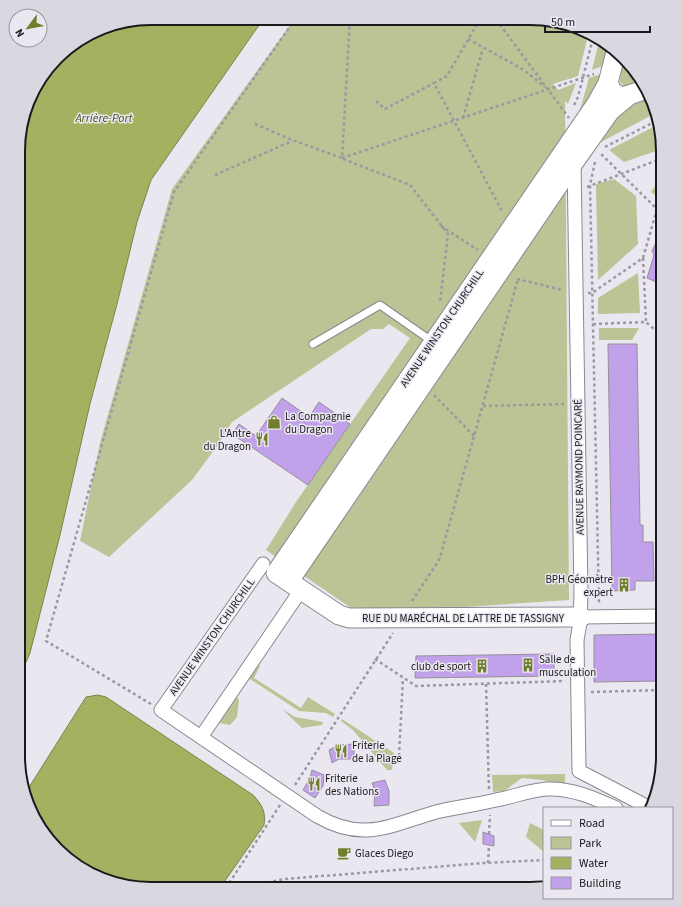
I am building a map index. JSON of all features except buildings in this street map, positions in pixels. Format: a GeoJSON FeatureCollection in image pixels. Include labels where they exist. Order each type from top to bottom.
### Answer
{"type":"FeatureCollection","features":[{"type":"Feature","properties":{"kind":"street","name":"AVENUE WINSTON CHURCHILL"},"geometry":{"type":"LineString","coordinates":[[282,577],[433,342],[597,103],[612,67]]}},
{"type":"Feature","properties":{"kind":"street"},"geometry":{"type":"LineString","coordinates":[[612,67],[611,90],[616,95],[627,97]]}},
{"type":"Feature","properties":{"kind":"street","name":"AVENUE WINSTON CHURCHILL"},"geometry":{"type":"LineString","coordinates":[[161,710],[282,577],[610,111],[627,97],[641,91]]}},
{"type":"Feature","properties":{"kind":"street","name":"AVENUE RAYMOND POINCARÉ"},"geometry":{"type":"LineString","coordinates":[[574,162],[578,403],[590,617],[578,640],[579,772],[645,806]]}},
{"type":"Feature","properties":{"kind":"street"},"geometry":{"type":"LineString","coordinates":[[201,738],[282,577]]}},
{"type":"Feature","properties":{"kind":"street","name":"RUE DU MARÉCHAL DE LATTRE DE TASSIGNY"},"geometry":{"type":"LineString","coordinates":[[282,577],[344,617],[656,616]]}},
{"type":"Feature","properties":{"kind":"street"},"geometry":{"type":"LineString","coordinates":[[161,710],[317,816],[336,826],[346,829],[357,830],[387,828],[435,813],[546,789],[558,789],[591,796],[614,807]]}},
{"type":"Feature","properties":{"kind":"lane"},"geometry":{"type":"LineString","coordinates":[[313,344],[380,305],[433,342]]}},
{"type":"Feature","properties":{"kind":"path"},"geometry":{"type":"LineString","coordinates":[[161,710],[46,641],[174,192],[291,25]]}},
{"type":"Feature","properties":{"kind":"path"},"geometry":{"type":"LineString","coordinates":[[342,158],[350,25]]}},
{"type":"Feature","properties":{"kind":"path"},"geometry":{"type":"LineString","coordinates":[[376,101],[385,109],[446,76],[476,25]]}},
{"type":"Feature","properties":{"kind":"path"},"geometry":{"type":"LineString","coordinates":[[499,25],[549,89],[568,118],[578,97],[591,41]]}},
{"type":"Feature","properties":{"kind":"path"},"geometry":{"type":"LineString","coordinates":[[468,39],[524,70],[549,89]]}},
{"type":"Feature","properties":{"kind":"path"},"geometry":{"type":"LineString","coordinates":[[463,118],[483,48]]}},
{"type":"Feature","properties":{"kind":"path"},"geometry":{"type":"LineString","coordinates":[[342,158],[612,67]]}},
{"type":"Feature","properties":{"kind":"path"},"geometry":{"type":"LineString","coordinates":[[434,83],[503,213]]}},
{"type":"Feature","properties":{"kind":"path"},"geometry":{"type":"LineString","coordinates":[[597,151],[653,123]]}},
{"type":"Feature","properties":{"kind":"path"},"geometry":{"type":"LineString","coordinates":[[255,124],[292,140],[410,185],[448,234],[440,306]]}},
{"type":"Feature","properties":{"kind":"path"},"geometry":{"type":"LineString","coordinates":[[214,175],[292,140]]}},
{"type":"Feature","properties":{"kind":"path"},"geometry":{"type":"LineString","coordinates":[[597,151],[656,208]]}},
{"type":"Feature","properties":{"kind":"path"},"geometry":{"type":"LineString","coordinates":[[590,617],[593,324],[590,185],[597,151]]}},
{"type":"Feature","properties":{"kind":"path"},"geometry":{"type":"LineString","coordinates":[[590,185],[656,161]]}},
{"type":"Feature","properties":{"kind":"path"},"geometry":{"type":"LineString","coordinates":[[646,322],[643,258],[656,212]]}},
{"type":"Feature","properties":{"kind":"path"},"geometry":{"type":"LineString","coordinates":[[592,292],[643,258]]}},
{"type":"Feature","properties":{"kind":"path"},"geometry":{"type":"LineString","coordinates":[[339,716],[403,618],[405,611],[438,562],[518,279]]}},
{"type":"Feature","properties":{"kind":"path"},"geometry":{"type":"LineString","coordinates":[[593,324],[646,322],[656,331]]}},
{"type":"Feature","properties":{"kind":"path"},"geometry":{"type":"LineString","coordinates":[[434,395],[474,436]]}},
{"type":"Feature","properties":{"kind":"path"},"geometry":{"type":"LineString","coordinates":[[483,406],[578,403]]}},
{"type":"Feature","properties":{"kind":"path"},"geometry":{"type":"LineString","coordinates":[[375,659],[416,686],[486,684],[656,690]]}},
{"type":"Feature","properties":{"kind":"path"},"geometry":{"type":"LineString","coordinates":[[399,756],[403,678]]}},
{"type":"Feature","properties":{"kind":"path"},"geometry":{"type":"LineString","coordinates":[[486,684],[490,801],[489,834]]}},
{"type":"Feature","properties":{"kind":"path"},"geometry":{"type":"LineString","coordinates":[[488,863],[489,846]]}},
{"type":"Feature","properties":{"kind":"path"},"geometry":{"type":"LineString","coordinates":[[270,882],[286,879],[543,860]]}},
{"type":"Feature","properties":{"kind":"green space"},"geometry":{"type":"Polygon","coordinates":[[[290,25],[530,25],[562,29],[587,39],[578,76],[553,84],[558,90],[576,83],[568,104],[565,101],[569,600],[405,611],[354,610],[266,550],[296,502],[410,338],[389,324],[383,329],[371,329],[232,422],[217,446],[192,480],[109,557],[80,541],[100,443],[172,189],[290,25]]]}},
{"type":"Feature","properties":{"kind":"green space"},"geometry":{"type":"Polygon","coordinates":[[[598,45],[608,52],[605,65],[592,70],[598,45]]]}},
{"type":"Feature","properties":{"kind":"green space"},"geometry":{"type":"Polygon","coordinates":[[[623,66],[625,68],[636,83],[625,87],[620,82],[621,67],[623,66]]]}},
{"type":"Feature","properties":{"kind":"green space"},"geometry":{"type":"Polygon","coordinates":[[[604,73],[578,117],[589,78],[604,73]]]}},
{"type":"Feature","properties":{"kind":"green space"},"geometry":{"type":"Polygon","coordinates":[[[644,97],[651,116],[599,143],[595,140],[613,113],[644,97]]]}},
{"type":"Feature","properties":{"kind":"green space"},"geometry":{"type":"Polygon","coordinates":[[[653,127],[656,151],[624,162],[609,150],[653,127]]]}},
{"type":"Feature","properties":{"kind":"green space"},"geometry":{"type":"Polygon","coordinates":[[[614,179],[636,196],[638,244],[598,280],[596,184],[614,179]]]}},
{"type":"Feature","properties":{"kind":"green space"},"geometry":{"type":"Polygon","coordinates":[[[656,184],[656,196],[651,192],[656,184]]]}},
{"type":"Feature","properties":{"kind":"green space"},"geometry":{"type":"Polygon","coordinates":[[[638,273],[640,313],[598,314],[598,298],[638,273]]]}},
{"type":"Feature","properties":{"kind":"green space"},"geometry":{"type":"Polygon","coordinates":[[[599,328],[639,328],[632,340],[599,340],[599,328]]]}},
{"type":"Feature","properties":{"kind":"green space"},"geometry":{"type":"Polygon","coordinates":[[[257,664],[260,666],[254,678],[301,708],[308,697],[335,714],[333,717],[326,713],[299,711],[247,677],[257,664]]]}},
{"type":"Feature","properties":{"kind":"green space"},"geometry":{"type":"Polygon","coordinates":[[[237,697],[239,700],[237,717],[230,725],[219,723],[237,697]]]}},
{"type":"Feature","properties":{"kind":"green space"},"geometry":{"type":"Polygon","coordinates":[[[282,709],[295,717],[323,722],[322,725],[302,728],[282,709]]]}},
{"type":"Feature","properties":{"kind":"green space"},"geometry":{"type":"Polygon","coordinates":[[[342,719],[394,753],[392,770],[387,770],[353,730],[341,721],[342,719]]]}},
{"type":"Feature","properties":{"kind":"green space"},"geometry":{"type":"Polygon","coordinates":[[[565,774],[565,783],[562,785],[542,780],[522,778],[504,791],[493,792],[492,775],[565,774]]]}},
{"type":"Feature","properties":{"kind":"green space"},"geometry":{"type":"Polygon","coordinates":[[[482,820],[475,842],[459,823],[482,820]]]}},
{"type":"Feature","properties":{"kind":"green space"},"geometry":{"type":"Polygon","coordinates":[[[530,823],[543,830],[543,851],[526,837],[530,823]]]}},
{"type":"Feature","properties":{"kind":"water","name":"Arrière-Port"},"geometry":{"type":"Polygon","coordinates":[[[259,25],[151,180],[137,222],[90,404],[60,535],[30,653],[25,665],[25,151],[29,119],[42,88],[51,74],[74,51],[95,38],[127,27],[135,26],[259,25]]]}},
{"type":"Feature","properties":{"kind":"water"},"geometry":{"type":"Polygon","coordinates":[[[98,695],[106,697],[253,795],[261,805],[264,812],[264,825],[224,882],[151,882],[119,878],[95,869],[81,861],[56,839],[46,826],[38,812],[29,787],[86,697],[98,695]]]}},
{"type":"Feature","properties":{"kind":"place","name":"La Compagnie du Dragon"},"geometry":{"type":"Point","coordinates":[274,422]}},
{"type":"Feature","properties":{"kind":"place","name":"L'Antre du Dragon"},"geometry":{"type":"Point","coordinates":[262,439]}},
{"type":"Feature","properties":{"kind":"place","name":"BPH Géomètre expert"},"geometry":{"type":"Point","coordinates":[624,585]}},
{"type":"Feature","properties":{"kind":"place","name":"Salle de musculation"},"geometry":{"type":"Point","coordinates":[528,665]}},
{"type":"Feature","properties":{"kind":"place","name":"club de sport"},"geometry":{"type":"Point","coordinates":[482,666]}},
{"type":"Feature","properties":{"kind":"place","name":"Friterie de la Plage"},"geometry":{"type":"Point","coordinates":[341,751]}},
{"type":"Feature","properties":{"kind":"place","name":"Friterie des Nations"},"geometry":{"type":"Point","coordinates":[314,784]}},
{"type":"Feature","properties":{"kind":"place","name":"Glaces Diego"},"geometry":{"type":"Point","coordinates":[344,853]}}]}
